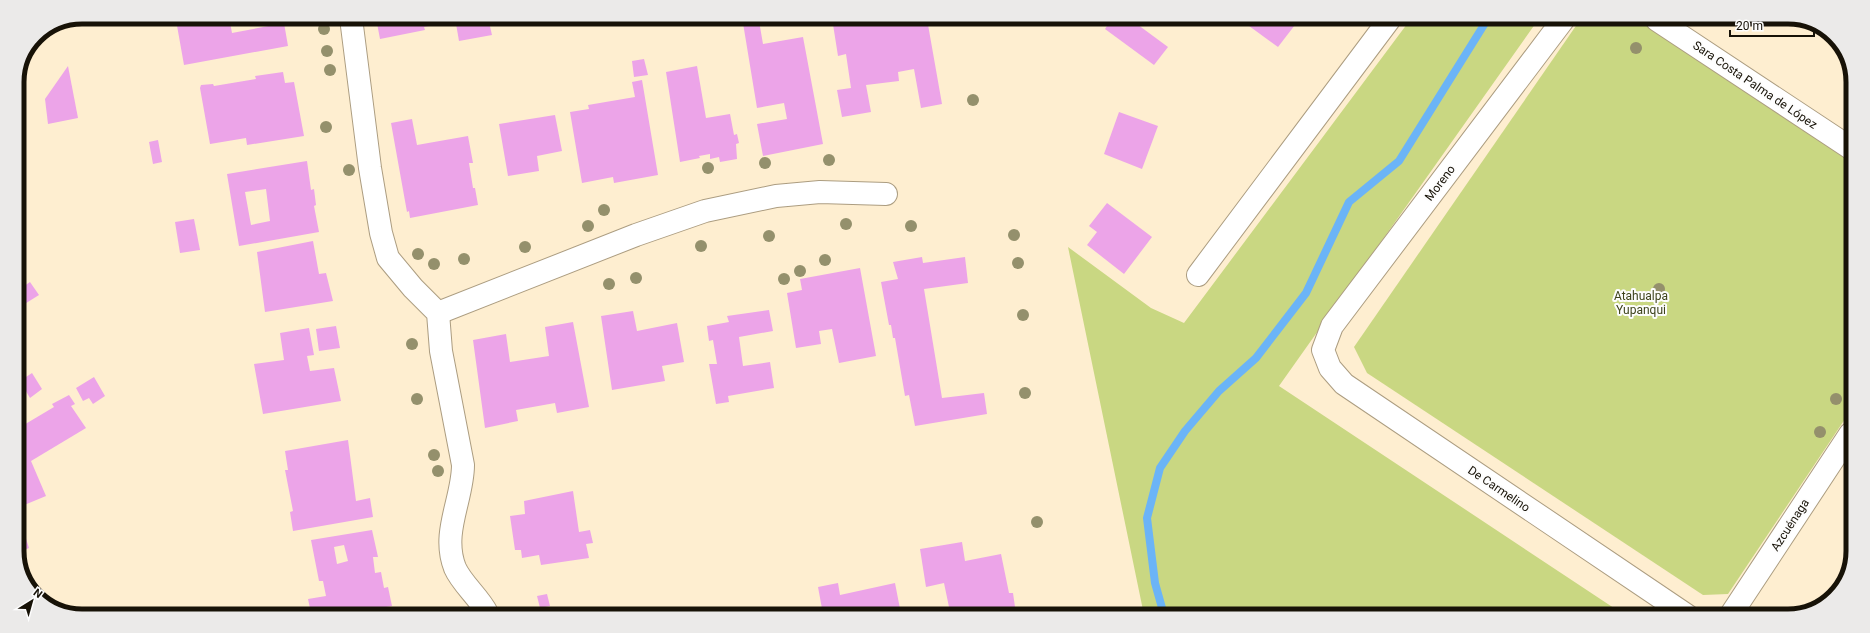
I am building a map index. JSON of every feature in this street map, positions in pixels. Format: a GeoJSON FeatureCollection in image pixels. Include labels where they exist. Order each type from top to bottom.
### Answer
{"type":"FeatureCollection","features":[{"type":"Feature","properties":{"kind":"street"},"geometry":{"type":"LineString","coordinates":[[352,24],[370,168],[381,233],[386,252],[388,258],[413,288],[438,313],[441,351],[463,465],[463,480],[451,528],[451,549],[456,568],[483,609]]}},
{"type":"Feature","properties":{"kind":"street"},"geometry":{"type":"LineString","coordinates":[[1198,275],[1386,24]]}},
{"type":"Feature","properties":{"kind":"street","name":"Moreno"},"geometry":{"type":"LineString","coordinates":[[1323,350],[1332,326],[1560,24]]}},
{"type":"Feature","properties":{"kind":"street","name":"Sara Costa Palma de López"},"geometry":{"type":"LineString","coordinates":[[1663,24],[1846,145]]}},
{"type":"Feature","properties":{"kind":"street"},"geometry":{"type":"LineString","coordinates":[[438,313],[636,235],[705,212],[776,196],[820,192],[886,194]]}},
{"type":"Feature","properties":{"kind":"street","name":"De Carmelino"},"geometry":{"type":"LineString","coordinates":[[1323,350],[1330,368],[1344,384],[1678,609]]}},
{"type":"Feature","properties":{"kind":"street","name":"Azcuénaga"},"geometry":{"type":"LineString","coordinates":[[1735,609],[1846,440]]}},
{"type":"Feature","properties":{"kind":"green space"},"geometry":{"type":"Polygon","coordinates":[[[1407,24],[1535,24],[1279,386],[1615,609],[1143,609],[1068,247],[1151,308],[1184,323],[1407,24]]]}},
{"type":"Feature","properties":{"kind":"green space","name":"Atahualpa Yupanqui"},"geometry":{"type":"Polygon","coordinates":[[[1577,24],[1644,24],[1846,158],[1846,417],[1728,594],[1703,595],[1367,373],[1354,347],[1577,24]]]}},
{"type":"Feature","properties":{"kind":"building"},"geometry":{"type":"Polygon","coordinates":[[[177,24],[230,24],[232,33],[284,24],[288,46],[184,65],[177,24]]]}},
{"type":"Feature","properties":{"kind":"building"},"geometry":{"type":"Polygon","coordinates":[[[377,24],[439,24],[424,27],[425,30],[380,39],[377,24]]]}},
{"type":"Feature","properties":{"kind":"building"},"geometry":{"type":"Polygon","coordinates":[[[456,24],[489,24],[492,35],[459,41],[456,24]]]}},
{"type":"Feature","properties":{"kind":"building"},"geometry":{"type":"Polygon","coordinates":[[[743,24],[760,24],[763,44],[803,37],[823,144],[763,156],[757,124],[787,119],[784,103],[757,108],[743,24]]]}},
{"type":"Feature","properties":{"kind":"building"},"geometry":{"type":"Polygon","coordinates":[[[833,24],[928,24],[942,104],[921,108],[914,69],[898,72],[899,81],[866,85],[871,112],[842,117],[837,90],[851,88],[846,54],[838,56],[833,24]]]}},
{"type":"Feature","properties":{"kind":"building"},"geometry":{"type":"Polygon","coordinates":[[[1108,24],[1137,24],[1168,47],[1154,65],[1105,29],[1108,24]]]}},
{"type":"Feature","properties":{"kind":"building"},"geometry":{"type":"Polygon","coordinates":[[[1246,24],[1296,24],[1278,47],[1246,24]]]}},
{"type":"Feature","properties":{"kind":"building"},"geometry":{"type":"Polygon","coordinates":[[[644,59],[648,75],[634,77],[632,61],[644,59]]]}},
{"type":"Feature","properties":{"kind":"building"},"geometry":{"type":"Polygon","coordinates":[[[68,66],[78,118],[48,124],[45,99],[68,66]]]}},
{"type":"Feature","properties":{"kind":"building"},"geometry":{"type":"Polygon","coordinates":[[[697,66],[706,118],[730,114],[734,135],[737,134],[739,143],[736,144],[737,159],[720,162],[719,157],[710,159],[710,154],[699,156],[700,158],[680,162],[666,72],[697,66]]]}},
{"type":"Feature","properties":{"kind":"building"},"geometry":{"type":"Polygon","coordinates":[[[283,72],[285,83],[294,82],[304,136],[247,145],[246,138],[210,144],[200,88],[201,85],[213,84],[214,86],[256,79],[255,76],[283,72]]]}},
{"type":"Feature","properties":{"kind":"building"},"geometry":{"type":"Polygon","coordinates":[[[642,80],[658,175],[614,183],[613,177],[582,183],[570,112],[589,109],[588,105],[635,97],[632,82],[642,80]]]}},
{"type":"Feature","properties":{"kind":"building"},"geometry":{"type":"Polygon","coordinates":[[[1119,112],[1158,126],[1142,169],[1104,154],[1119,112]]]}},
{"type":"Feature","properties":{"kind":"building"},"geometry":{"type":"Polygon","coordinates":[[[555,115],[562,151],[537,156],[539,171],[508,176],[499,124],[555,115]]]}},
{"type":"Feature","properties":{"kind":"building"},"geometry":{"type":"Polygon","coordinates":[[[412,119],[417,145],[468,136],[473,163],[469,163],[473,188],[475,188],[478,205],[410,218],[409,211],[407,212],[391,123],[412,119]]]}},
{"type":"Feature","properties":{"kind":"building"},"geometry":{"type":"Polygon","coordinates":[[[158,140],[162,162],[153,164],[149,142],[158,140]]]}},
{"type":"Feature","properties":{"kind":"building"},"geometry":{"type":"Polygon","coordinates":[[[307,161],[311,190],[314,189],[316,205],[314,206],[319,232],[239,246],[227,174],[307,161]],[[266,189],[245,192],[251,225],[270,221],[266,189]]]}},
{"type":"Feature","properties":{"kind":"building"},"geometry":{"type":"Polygon","coordinates":[[[1107,203],[1152,237],[1124,274],[1087,245],[1097,232],[1089,226],[1107,203]]]}},
{"type":"Feature","properties":{"kind":"building"},"geometry":{"type":"Polygon","coordinates":[[[194,219],[200,250],[180,253],[175,222],[194,219]]]}},
{"type":"Feature","properties":{"kind":"building"},"geometry":{"type":"Polygon","coordinates":[[[313,241],[319,274],[326,273],[333,301],[265,312],[257,252],[313,241]]]}},
{"type":"Feature","properties":{"kind":"building"},"geometry":{"type":"Polygon","coordinates":[[[922,257],[923,263],[965,257],[968,283],[924,289],[942,398],[984,393],[987,414],[915,426],[909,395],[905,396],[895,338],[893,338],[891,325],[889,325],[881,282],[898,279],[893,262],[922,257]]]}},
{"type":"Feature","properties":{"kind":"building"},"geometry":{"type":"Polygon","coordinates":[[[860,268],[876,356],[839,363],[832,329],[819,331],[821,344],[796,348],[787,293],[802,290],[800,279],[860,268]]]}},
{"type":"Feature","properties":{"kind":"building"},"geometry":{"type":"Polygon","coordinates":[[[30,282],[39,295],[24,304],[24,286],[30,282]]]}},
{"type":"Feature","properties":{"kind":"building"},"geometry":{"type":"Polygon","coordinates":[[[769,310],[773,331],[739,337],[743,366],[770,362],[774,388],[728,396],[729,402],[716,404],[709,364],[717,364],[713,340],[709,341],[707,326],[729,322],[727,316],[769,310]]]}},
{"type":"Feature","properties":{"kind":"building"},"geometry":{"type":"Polygon","coordinates":[[[633,311],[637,331],[677,323],[684,362],[662,366],[665,381],[612,390],[601,316],[633,311]]]}},
{"type":"Feature","properties":{"kind":"building"},"geometry":{"type":"Polygon","coordinates":[[[573,322],[589,407],[557,413],[555,403],[516,410],[518,421],[485,428],[473,340],[506,334],[510,362],[549,356],[545,327],[573,322]]]}},
{"type":"Feature","properties":{"kind":"building"},"geometry":{"type":"Polygon","coordinates":[[[336,326],[340,348],[319,351],[316,329],[336,326]]]}},
{"type":"Feature","properties":{"kind":"building"},"geometry":{"type":"Polygon","coordinates":[[[309,328],[314,355],[307,356],[310,371],[334,368],[341,401],[263,414],[254,364],[284,360],[280,333],[309,328]]]}},
{"type":"Feature","properties":{"kind":"building"},"geometry":{"type":"Polygon","coordinates":[[[32,373],[42,389],[30,398],[24,388],[24,378],[32,373]]]}},
{"type":"Feature","properties":{"kind":"building"},"geometry":{"type":"Polygon","coordinates":[[[94,377],[105,396],[93,404],[89,398],[83,401],[76,388],[94,377]]]}},
{"type":"Feature","properties":{"kind":"building"},"geometry":{"type":"Polygon","coordinates":[[[69,395],[75,404],[71,406],[86,428],[31,461],[46,496],[24,505],[24,425],[54,407],[52,404],[69,395]]]}},
{"type":"Feature","properties":{"kind":"building"},"geometry":{"type":"Polygon","coordinates":[[[348,440],[356,501],[370,498],[373,517],[293,531],[290,512],[293,511],[285,470],[288,470],[285,451],[348,440]]]}},
{"type":"Feature","properties":{"kind":"building"},"geometry":{"type":"Polygon","coordinates":[[[573,491],[579,532],[590,530],[593,543],[586,544],[589,558],[541,565],[539,555],[522,558],[521,550],[515,550],[510,516],[525,514],[524,501],[573,491]]]}},
{"type":"Feature","properties":{"kind":"building"},"geometry":{"type":"Polygon","coordinates":[[[372,530],[378,557],[373,557],[375,573],[381,572],[384,588],[388,587],[392,606],[374,609],[310,609],[308,599],[326,596],[323,581],[319,581],[311,540],[372,530]],[[344,545],[334,547],[337,564],[348,561],[344,545]]]}},
{"type":"Feature","properties":{"kind":"building"},"geometry":{"type":"Polygon","coordinates":[[[24,532],[29,548],[24,550],[24,532]]]}},
{"type":"Feature","properties":{"kind":"building"},"geometry":{"type":"Polygon","coordinates":[[[962,542],[965,561],[1001,554],[1009,593],[1013,593],[1015,609],[938,609],[949,607],[944,583],[926,587],[920,549],[962,542]]]}},
{"type":"Feature","properties":{"kind":"building"},"geometry":{"type":"Polygon","coordinates":[[[838,583],[840,595],[895,583],[900,609],[822,609],[818,587],[838,583]]]}},
{"type":"Feature","properties":{"kind":"building"},"geometry":{"type":"Polygon","coordinates":[[[547,594],[550,606],[540,608],[537,596],[547,594]]]}},
{"type":"Feature","properties":{"kind":"waterway"},"geometry":{"type":"LineString","coordinates":[[1162,609],[1155,583],[1147,518],[1160,468],[1185,431],[1219,391],[1256,358],[1306,293],[1349,202],[1399,161],[1485,24]]}}]}
